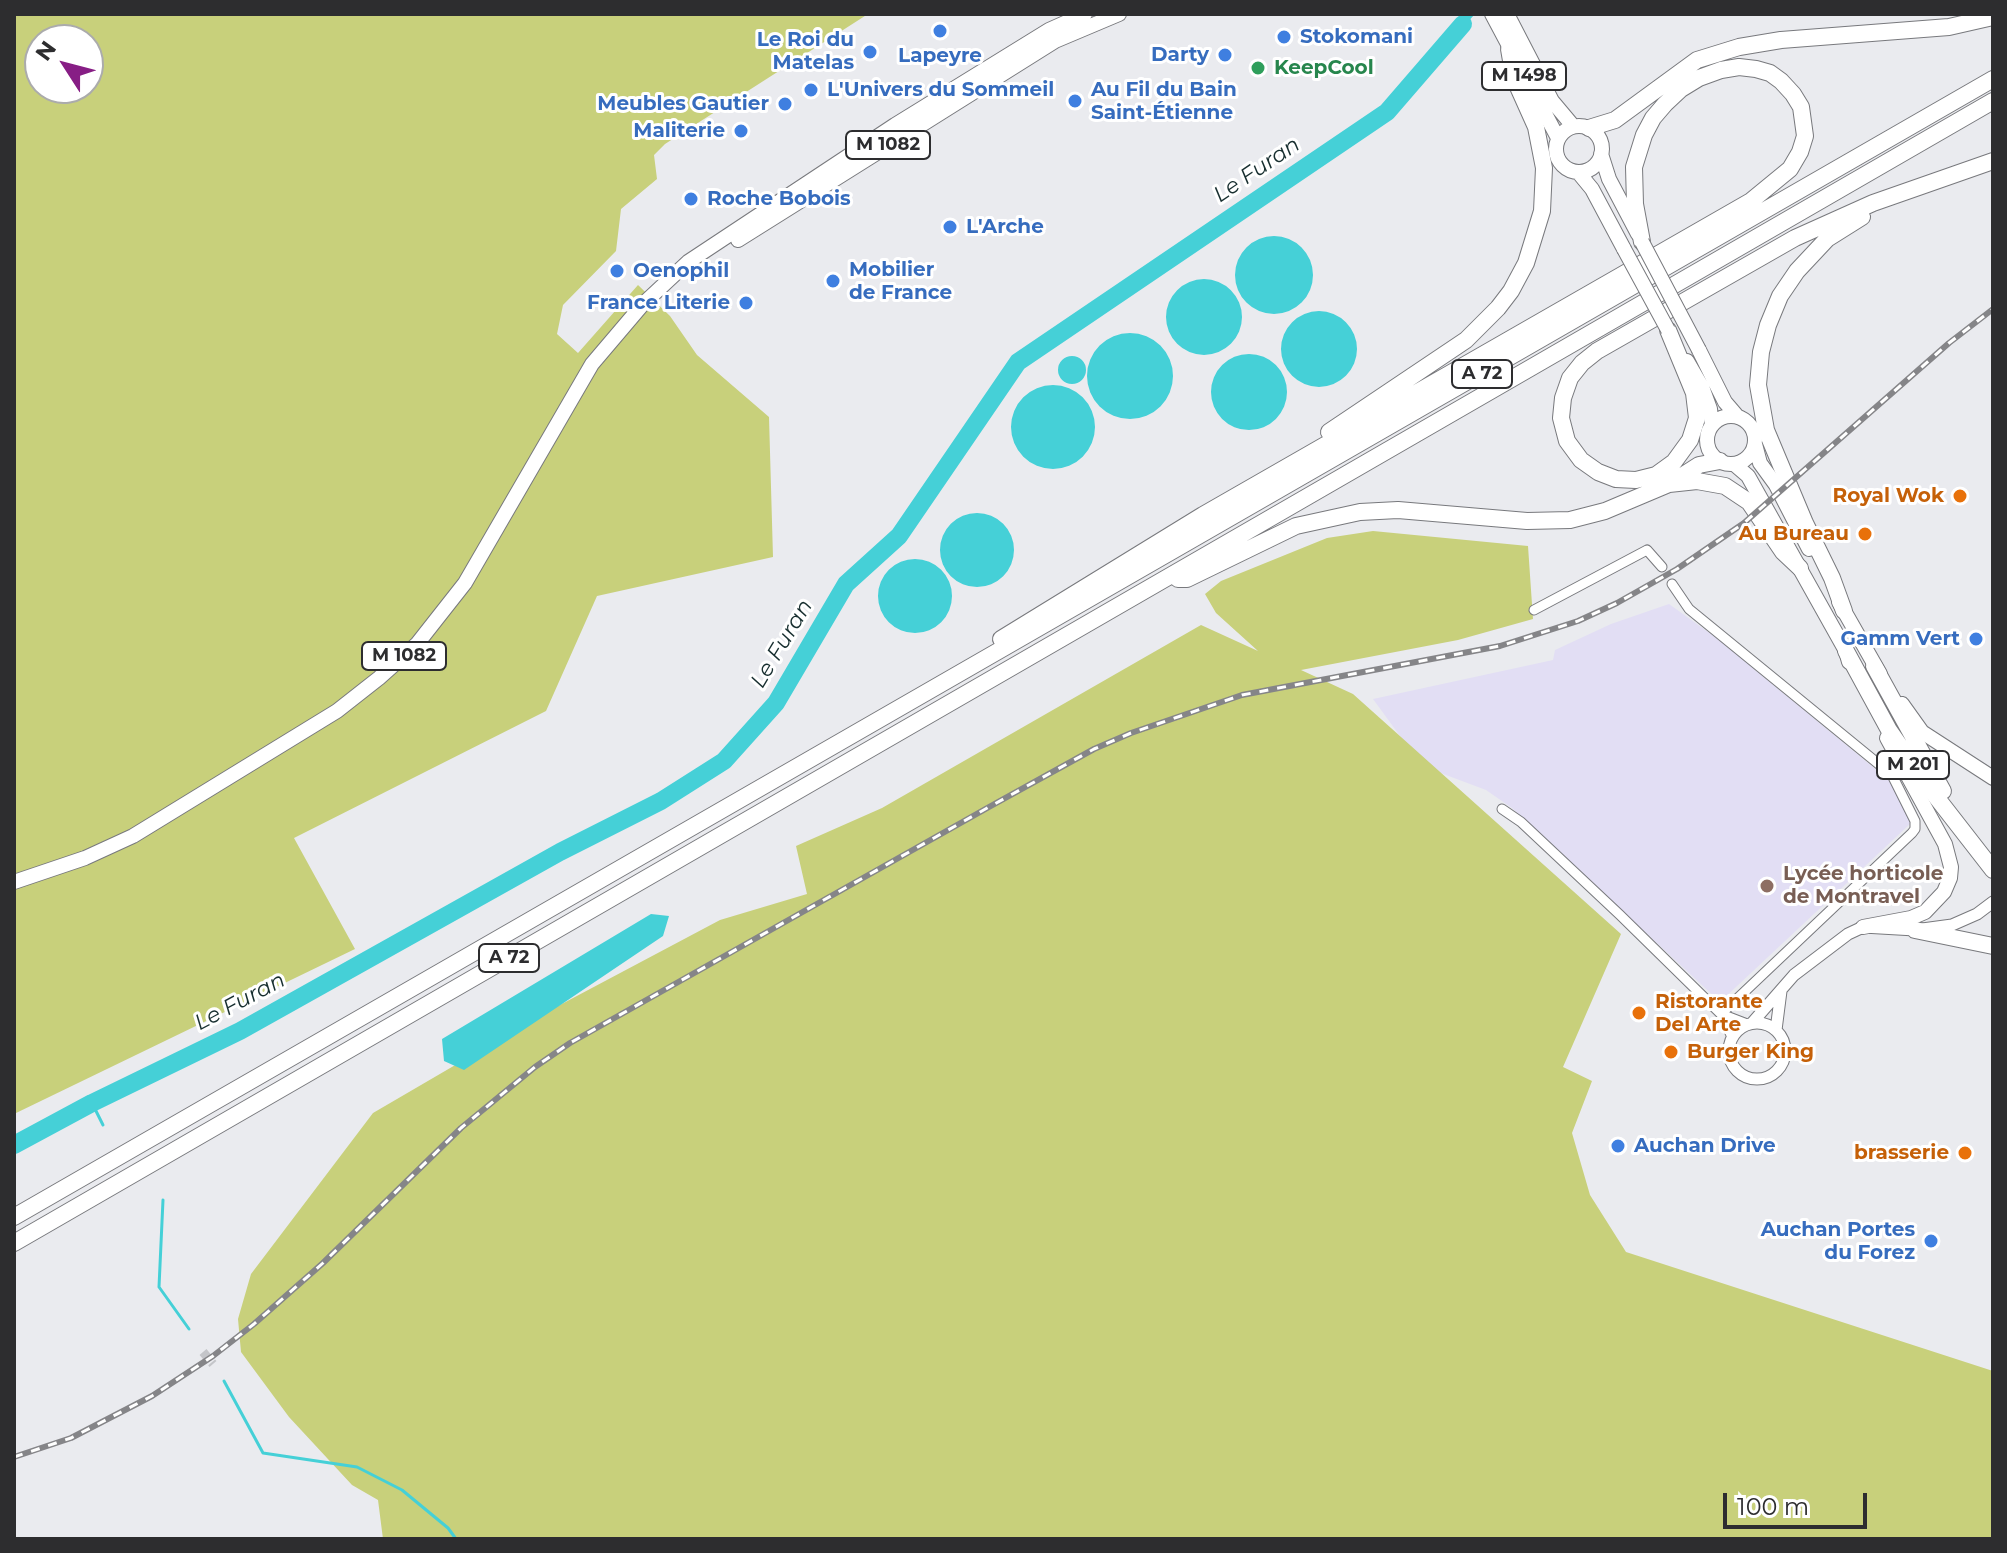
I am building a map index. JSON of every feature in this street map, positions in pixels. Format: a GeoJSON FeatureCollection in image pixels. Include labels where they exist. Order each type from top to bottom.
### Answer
{"type":"FeatureCollection","features":[{"type":"Feature","properties":{"kind":"highway"},"geometry":{"type":"LineString","coordinates":[[1581,127],[1615,120],[1697,60],[1739,47],[1781,40],[1949,27],[1993,17]]}},
{"type":"Feature","properties":{"kind":"highway"},"geometry":{"type":"LineString","coordinates":[[1203,515],[1449,353],[1480,328],[1511,291],[1535,236],[1544,190],[1544,168],[1536,127],[1514,78],[1509,49]]}},
{"type":"Feature","properties":{"kind":"highway"},"geometry":{"type":"LineString","coordinates":[[979,664],[999,640],[1203,515],[1751,201],[1775,184],[1790,169],[1805,136],[1801,107],[1781,81],[1770,73],[1756,69],[1739,67],[1721,70],[1699,78],[1665,104],[1644,135],[1634,167],[1635,204],[1642,242]]}},
{"type":"Feature","properties":{"kind":"highway","name":"A 72"},"geometry":{"type":"LineString","coordinates":[[14,1217],[1993,79]]}},
{"type":"Feature","properties":{"kind":"highway","name":"A 72"},"geometry":{"type":"LineString","coordinates":[[14,1243],[1993,101]]}},
{"type":"Feature","properties":{"kind":"highway"},"geometry":{"type":"LineString","coordinates":[[1668,330],[1694,393],[1697,418],[1690,440],[1674,462],[1656,475],[1636,480],[1616,479],[1598,472],[1581,460],[1567,441],[1561,418],[1563,398],[1570,378],[1597,351],[1795,238],[1873,203],[1993,161]]}},
{"type":"Feature","properties":{"kind":"highway"},"geometry":{"type":"LineString","coordinates":[[1844,611],[1766,430],[1758,385],[1761,352],[1780,296],[1797,271],[1827,239],[1875,209],[1926,185]]}},
{"type":"Feature","properties":{"kind":"highway"},"geometry":{"type":"LineString","coordinates":[[1164,579],[1187,579],[1296,526],[1360,512],[1398,510],[1527,521],[1570,520],[1605,511],[1669,484],[1699,465],[1727,462]]}},
{"type":"Feature","properties":{"kind":"highway"},"geometry":{"type":"LineString","coordinates":[[1669,484],[1697,481],[1725,486],[1749,502],[1783,552],[1800,568]]}},
{"type":"Feature","properties":{"kind":"highway","name":"M 201"},"geometry":{"type":"LineString","coordinates":[[1846,651],[1889,730],[1993,870]]}},
{"type":"Feature","properties":{"kind":"highway","name":"M 201"},"geometry":{"type":"LineString","coordinates":[[1874,666],[1940,785],[1993,860]]}},
{"type":"Feature","properties":{"kind":"highway"},"geometry":{"type":"LineString","coordinates":[[1915,930],[1993,946]]}},
{"type":"Feature","properties":{"kind":"main road","name":"M 1082"},"geometry":{"type":"LineString","coordinates":[[14,882],[85,858],[133,836],[337,711],[417,644],[465,583],[592,364],[643,304],[688,262],[895,125],[1049,30],[1085,14]]}},
{"type":"Feature","properties":{"kind":"main road","name":"M 1082"},"geometry":{"type":"LineString","coordinates":[[662,287],[1055,41],[1102,17],[1119,14]]}},
{"type":"Feature","properties":{"kind":"main road","name":"M 1498"},"geometry":{"type":"LineString","coordinates":[[1492,14],[1558,138]]}},
{"type":"Feature","properties":{"kind":"main road","name":"M 1498"},"geometry":{"type":"LineString","coordinates":[[1507,14],[1552,101],[1581,127]]}},
{"type":"Feature","properties":{"kind":"main road"},"geometry":{"type":"LineString","coordinates":[[1581,127],[1600,140],[1609,179],[1725,402],[1752,427],[1755,444],[1747,458],[1727,462],[1710,451],[1707,444],[1712,425],[1710,409],[1702,387],[1592,189],[1578,172],[1566,168],[1558,159],[1558,138],[1581,127]]}},
{"type":"Feature","properties":{"kind":"main road"},"geometry":{"type":"LineString","coordinates":[[1578,172],[1590,169],[1601,154]]}},
{"type":"Feature","properties":{"kind":"main road"},"geometry":{"type":"LineString","coordinates":[[1712,425],[1724,416],[1737,416]]}},
{"type":"Feature","properties":{"kind":"main road","name":"M 201"},"geometry":{"type":"LineString","coordinates":[[1755,444],[1760,463],[1776,485],[1874,666]]}},
{"type":"Feature","properties":{"kind":"main road","name":"M 201"},"geometry":{"type":"LineString","coordinates":[[1727,462],[1748,476],[1846,651]]}},
{"type":"Feature","properties":{"kind":"main road"},"geometry":{"type":"LineString","coordinates":[[1846,651],[1854,679],[1935,824],[1951,867],[1944,892],[1925,912],[1911,918],[1863,927]]}},
{"type":"Feature","properties":{"kind":"main road"},"geometry":{"type":"LineString","coordinates":[[1874,666],[1922,732],[1993,778]]}},
{"type":"Feature","properties":{"kind":"street"},"geometry":{"type":"LineString","coordinates":[[1534,610],[1647,550],[1662,567]]}},
{"type":"Feature","properties":{"kind":"street"},"geometry":{"type":"LineString","coordinates":[[1672,584],[1689,609],[1892,775],[1915,821],[1912,833],[1721,1014]]}},
{"type":"Feature","properties":{"kind":"street"},"geometry":{"type":"LineString","coordinates":[[1502,809],[1521,822],[1721,1014],[1732,1037],[1729,1051],[1733,1066],[1746,1077],[1762,1079],[1776,1072],[1784,1057],[1783,1041],[1776,1030],[1762,1023],[1750,1024],[1721,1014]]}},
{"type":"Feature","properties":{"kind":"street"},"geometry":{"type":"LineString","coordinates":[[1732,1037],[1750,1024],[1794,975],[1825,950],[1863,927],[1915,930],[1952,925],[1977,914],[1993,902]]}},
{"type":"Feature","properties":{"kind":"street"},"geometry":{"type":"LineString","coordinates":[[1776,1030],[1781,991]]}},
{"type":"Feature","properties":{"kind":"shaded area"},"geometry":{"type":"Polygon","coordinates":[[[1669,604],[1715,637],[1896,786],[1911,823],[1720,1002],[1512,808],[1486,790],[1422,766],[1373,699],[1553,660],[1555,650],[1611,624],[1669,604]]]}},
{"type":"Feature","properties":{"kind":"green space"},"geometry":{"type":"Polygon","coordinates":[[[14,14],[868,14],[665,144],[654,155],[657,179],[621,209],[616,251],[563,305],[557,334],[578,353],[638,285],[670,316],[697,355],[769,417],[773,557],[597,596],[546,711],[294,838],[355,949],[14,1114],[14,14]]]}},
{"type":"Feature","properties":{"kind":"green space"},"geometry":{"type":"Polygon","coordinates":[[[1373,531],[1528,546],[1533,619],[1458,640],[1301,670],[1353,694],[1621,934],[1563,1067],[1592,1081],[1572,1133],[1590,1195],[1626,1252],[1993,1371],[1993,1539],[383,1539],[378,1500],[352,1485],[289,1417],[241,1352],[238,1319],[251,1274],[373,1113],[541,1015],[720,920],[807,894],[796,846],[882,808],[1201,625],[1258,651],[1216,613],[1205,594],[1221,581],[1327,538],[1373,531]]]}},
{"type":"Feature","properties":{"kind":"water"},"geometry":{"type":"Polygon","coordinates":[[[1466,14],[1475,14],[1449,42],[1441,40],[1466,14]]]}},
{"type":"Feature","properties":{"kind":"water"},"geometry":{"type":"Polygon","coordinates":[[[1274,236],[1289,239],[1302,247],[1310,260],[1313,275],[1310,290],[1302,303],[1289,311],[1274,314],[1259,311],[1246,303],[1238,290],[1235,275],[1238,260],[1246,247],[1259,239],[1274,236]]]}},
{"type":"Feature","properties":{"kind":"water"},"geometry":{"type":"Polygon","coordinates":[[[1197,279],[1211,279],[1225,285],[1236,296],[1242,317],[1239,332],[1231,344],[1211,355],[1197,355],[1183,349],[1172,338],[1166,324],[1166,310],[1172,296],[1183,285],[1197,279]]]}},
{"type":"Feature","properties":{"kind":"water"},"geometry":{"type":"Polygon","coordinates":[[[1319,311],[1334,314],[1346,322],[1354,334],[1357,349],[1354,364],[1346,376],[1334,384],[1319,387],[1304,384],[1292,376],[1284,364],[1281,349],[1284,334],[1292,322],[1304,314],[1319,311]]]}},
{"type":"Feature","properties":{"kind":"water"},"geometry":{"type":"Polygon","coordinates":[[[1130,333],[1154,340],[1166,352],[1173,376],[1166,400],[1154,412],[1130,419],[1106,412],[1094,400],[1087,376],[1094,352],[1106,340],[1130,333]]]}},
{"type":"Feature","properties":{"kind":"water"},"geometry":{"type":"Polygon","coordinates":[[[1249,354],[1263,357],[1276,365],[1284,378],[1287,392],[1284,406],[1276,419],[1263,427],[1249,430],[1235,427],[1222,419],[1214,406],[1211,392],[1214,378],[1222,365],[1235,357],[1249,354]]]}},
{"type":"Feature","properties":{"kind":"water"},"geometry":{"type":"Polygon","coordinates":[[[1072,356],[1082,360],[1086,370],[1082,380],[1072,384],[1062,380],[1058,370],[1062,360],[1072,356]]]}},
{"type":"Feature","properties":{"kind":"water"},"geometry":{"type":"Polygon","coordinates":[[[1045,385],[1061,385],[1077,392],[1088,403],[1095,427],[1092,443],[1083,457],[1061,469],[1045,469],[1029,462],[1018,451],[1011,435],[1011,419],[1018,403],[1029,392],[1045,385]]]}},
{"type":"Feature","properties":{"kind":"water"},"geometry":{"type":"Polygon","coordinates":[[[977,513],[998,519],[1008,529],[1014,550],[1008,571],[998,581],[977,587],[956,581],[946,571],[940,550],[946,529],[956,519],[977,513]]]}},
{"type":"Feature","properties":{"kind":"water"},"geometry":{"type":"Polygon","coordinates":[[[915,559],[936,565],[946,575],[952,596],[946,617],[936,627],[915,633],[894,627],[884,617],[878,596],[884,575],[894,565],[915,559]]]}},
{"type":"Feature","properties":{"kind":"water"},"geometry":{"type":"Polygon","coordinates":[[[651,914],[669,916],[663,936],[464,1070],[444,1061],[442,1039],[651,914]]]}},
{"type":"Feature","properties":{"kind":"waterway","name":"Le Furan"},"geometry":{"type":"LineString","coordinates":[[14,1145],[240,1031],[560,852],[661,801],[724,761],[776,703],[846,584],[899,536],[1018,362],[1387,112],[1463,24]]}},
{"type":"Feature","properties":{"kind":"waterway"},"geometry":{"type":"LineString","coordinates":[[92,1103],[103,1125]]}},
{"type":"Feature","properties":{"kind":"waterway"},"geometry":{"type":"LineString","coordinates":[[163,1200],[159,1287],[189,1329]]}},
{"type":"Feature","properties":{"kind":"waterway"},"geometry":{"type":"LineString","coordinates":[[224,1381],[263,1453],[357,1467],[402,1490],[448,1528],[456,1539]]}},
{"type":"Feature","properties":{"kind":"tunnel"},"geometry":{"type":"LineString","coordinates":[[203,1352],[213,1364]]}},
{"type":"Feature","properties":{"kind":"railway"},"geometry":{"type":"LineString","coordinates":[[14,1457],[71,1438],[152,1396],[213,1356],[323,1263],[461,1128],[535,1067],[570,1043],[989,807],[1094,749],[1131,733],[1242,695],[1500,646],[1578,621],[1617,603],[1677,569],[1744,523],[1949,343],[1993,309]]}},
{"type":"Feature","properties":{"kind":"place","name":"Lapeyre"},"geometry":{"type":"Point","coordinates":[940,31]}},
{"type":"Feature","properties":{"kind":"place","name":"Stokomani"},"geometry":{"type":"Point","coordinates":[1284,37]}},
{"type":"Feature","properties":{"kind":"place","name":"Le Roi du Matelas"},"geometry":{"type":"Point","coordinates":[870,52]}},
{"type":"Feature","properties":{"kind":"place","name":"Darty"},"geometry":{"type":"Point","coordinates":[1225,55]}},
{"type":"Feature","properties":{"kind":"place","name":"KeepCool"},"geometry":{"type":"Point","coordinates":[1258,68]}},
{"type":"Feature","properties":{"kind":"place","name":"L'Univers du Sommeil"},"geometry":{"type":"Point","coordinates":[811,90]}},
{"type":"Feature","properties":{"kind":"place","name":"Au Fil du Bain Saint-Étienne"},"geometry":{"type":"Point","coordinates":[1075,101]}},
{"type":"Feature","properties":{"kind":"place","name":"Meubles Gautier"},"geometry":{"type":"Point","coordinates":[785,104]}},
{"type":"Feature","properties":{"kind":"place","name":"Maliterie"},"geometry":{"type":"Point","coordinates":[741,131]}},
{"type":"Feature","properties":{"kind":"place","name":"Roche Bobois"},"geometry":{"type":"Point","coordinates":[691,199]}},
{"type":"Feature","properties":{"kind":"place","name":"L'Arche"},"geometry":{"type":"Point","coordinates":[950,227]}},
{"type":"Feature","properties":{"kind":"place","name":"Oenophil"},"geometry":{"type":"Point","coordinates":[617,271]}},
{"type":"Feature","properties":{"kind":"place","name":"Mobilier de France"},"geometry":{"type":"Point","coordinates":[833,281]}},
{"type":"Feature","properties":{"kind":"place","name":"France Literie"},"geometry":{"type":"Point","coordinates":[746,303]}},
{"type":"Feature","properties":{"kind":"place","name":"Royal Wok"},"geometry":{"type":"Point","coordinates":[1960,496]}},
{"type":"Feature","properties":{"kind":"place","name":"Au Bureau"},"geometry":{"type":"Point","coordinates":[1865,534]}},
{"type":"Feature","properties":{"kind":"place","name":"Gamm Vert"},"geometry":{"type":"Point","coordinates":[1976,639]}},
{"type":"Feature","properties":{"kind":"place","name":"Lycée horticole de Montravel"},"geometry":{"type":"Point","coordinates":[1767,886]}},
{"type":"Feature","properties":{"kind":"place","name":"Ristorante Del Arte"},"geometry":{"type":"Point","coordinates":[1639,1013]}},
{"type":"Feature","properties":{"kind":"place","name":"Burger King"},"geometry":{"type":"Point","coordinates":[1671,1052]}},
{"type":"Feature","properties":{"kind":"place","name":"Auchan Drive"},"geometry":{"type":"Point","coordinates":[1618,1146]}},
{"type":"Feature","properties":{"kind":"place","name":"brasserie"},"geometry":{"type":"Point","coordinates":[1965,1153]}},
{"type":"Feature","properties":{"kind":"place","name":"Auchan Portes du Forez"},"geometry":{"type":"Point","coordinates":[1931,1241]}}]}
